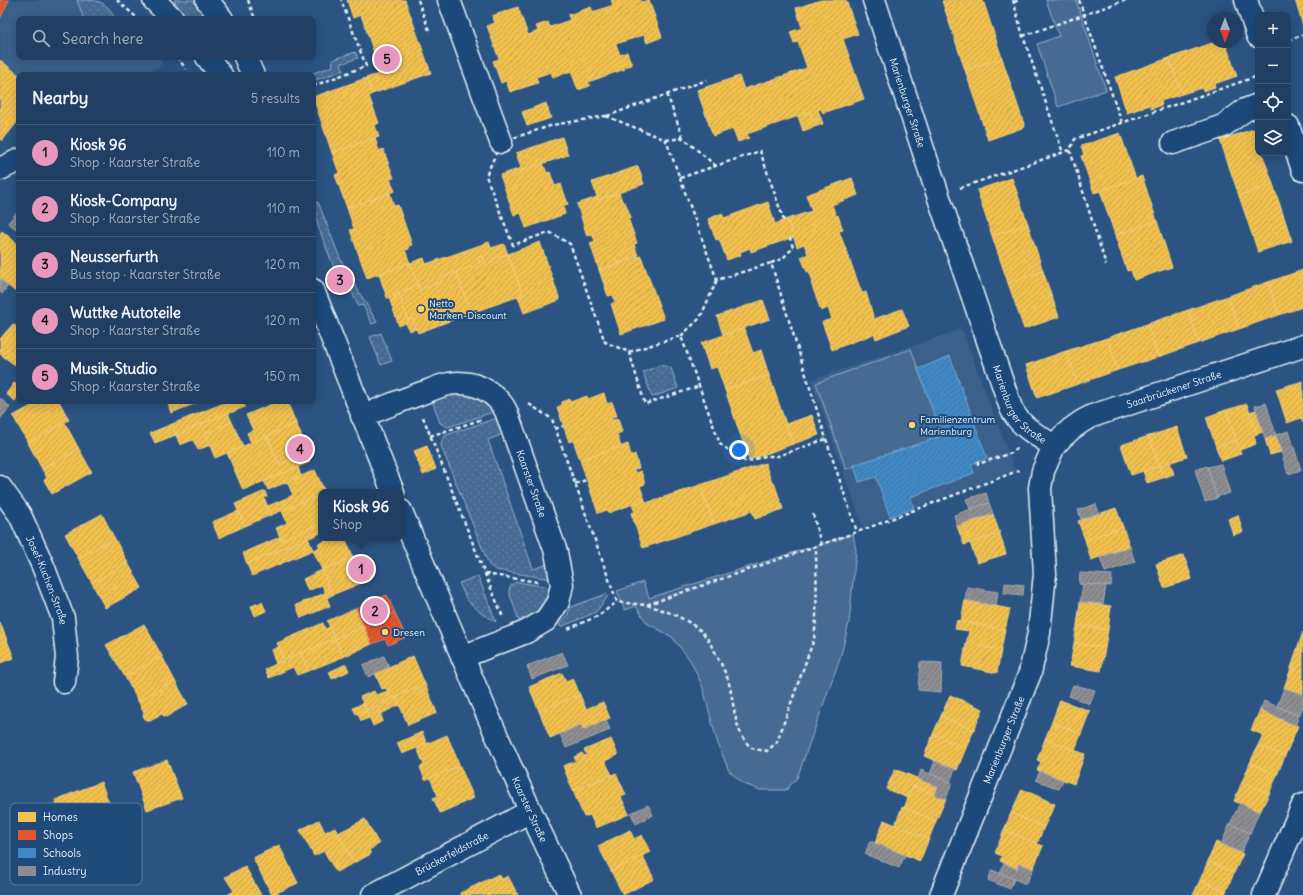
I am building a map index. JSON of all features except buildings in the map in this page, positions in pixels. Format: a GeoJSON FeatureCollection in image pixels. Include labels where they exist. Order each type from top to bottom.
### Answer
{"type":"FeatureCollection","features":[{"type":"Feature","properties":{"kind":"street"},"geometry":{"type":"LineString","coordinates":[[154,0],[171,16]]}},
{"type":"Feature","properties":{"kind":"street"},"geometry":{"type":"LineString","coordinates":[[207,0],[220,16]]}},
{"type":"Feature","properties":{"kind":"street"},"geometry":{"type":"LineString","coordinates":[[449,0],[501,142]]}},
{"type":"Feature","properties":{"kind":"street","name":"Marienburger Straße"},"geometry":{"type":"LineString","coordinates":[[874,0],[938,195],[1011,408],[1018,420],[1050,453],[1043,471],[1040,488],[1045,574],[1039,633],[1030,674],[941,895]]}},
{"type":"Feature","properties":{"kind":"street"},"geometry":{"type":"LineString","coordinates":[[1246,0],[1255,27]]}},
{"type":"Feature","properties":{"kind":"street"},"geometry":{"type":"LineString","coordinates":[[209,60],[219,72]]}},
{"type":"Feature","properties":{"kind":"street"},"geometry":{"type":"LineString","coordinates":[[246,60],[252,72]]}},
{"type":"Feature","properties":{"kind":"street"},"geometry":{"type":"LineString","coordinates":[[1173,143],[1223,126],[1245,110],[1255,106]]}},
{"type":"Feature","properties":{"kind":"street"},"geometry":{"type":"LineString","coordinates":[[1291,135],[1303,170]]}},
{"type":"Feature","properties":{"kind":"street"},"geometry":{"type":"LineString","coordinates":[[0,170],[16,162]]}},
{"type":"Feature","properties":{"kind":"street"},"geometry":{"type":"LineString","coordinates":[[316,298],[392,489]]}},
{"type":"Feature","properties":{"kind":"street","name":"Saarbrückener Straße"},"geometry":{"type":"LineString","coordinates":[[1050,453],[1070,429],[1092,416],[1303,346]]}},
{"type":"Feature","properties":{"kind":"street","name":"Kaarster Straße"},"geometry":{"type":"LineString","coordinates":[[362,416],[415,395],[448,384],[460,383],[480,387],[492,393],[499,399],[506,411],[556,552],[562,585],[558,602],[546,620],[526,632],[462,657]]}},
{"type":"Feature","properties":{"kind":"street","name":"Josef-Kuchen-Straße"},"geometry":{"type":"LineString","coordinates":[[0,486],[20,515],[43,566],[62,618],[67,657],[64,682]]}},
{"type":"Feature","properties":{"kind":"street","name":"Kaarster Straße"},"geometry":{"type":"LineString","coordinates":[[404,518],[529,812],[570,895]]}},
{"type":"Feature","properties":{"kind":"street"},"geometry":{"type":"LineString","coordinates":[[1264,895],[1303,805]]}},
{"type":"Feature","properties":{"kind":"street","name":"Brückerfeldstraße"},"geometry":{"type":"LineString","coordinates":[[373,895],[529,812]]}},
{"type":"Feature","properties":{"kind":"path"},"geometry":{"type":"LineString","coordinates":[[117,0],[136,16]]}},
{"type":"Feature","properties":{"kind":"path"},"geometry":{"type":"LineString","coordinates":[[248,0],[254,16]]}},
{"type":"Feature","properties":{"kind":"path"},"geometry":{"type":"LineString","coordinates":[[316,85],[366,66],[341,0]]}},
{"type":"Feature","properties":{"kind":"path"},"geometry":{"type":"LineString","coordinates":[[418,0],[430,33]]}},
{"type":"Feature","properties":{"kind":"path"},"geometry":{"type":"LineString","coordinates":[[1020,0],[1014,1],[1023,36],[1063,153]]}},
{"type":"Feature","properties":{"kind":"path"},"geometry":{"type":"LineString","coordinates":[[1079,0],[1122,123]]}},
{"type":"Feature","properties":{"kind":"path"},"geometry":{"type":"LineString","coordinates":[[1023,36],[1126,0]]}},
{"type":"Feature","properties":{"kind":"path"},"geometry":{"type":"LineString","coordinates":[[1291,39],[1303,35]]}},
{"type":"Feature","properties":{"kind":"path"},"geometry":{"type":"LineString","coordinates":[[178,60],[188,72]]}},
{"type":"Feature","properties":{"kind":"path"},"geometry":{"type":"LineString","coordinates":[[1106,265],[1070,150],[1075,139],[1255,77]]}},
{"type":"Feature","properties":{"kind":"path"},"geometry":{"type":"LineString","coordinates":[[666,140],[717,280],[700,318],[681,336],[629,352],[605,342],[570,244],[549,232],[513,245],[486,176],[501,142],[553,125],[606,116],[707,80]]}},
{"type":"Feature","properties":{"kind":"path"},"geometry":{"type":"LineString","coordinates":[[667,94],[683,138],[716,166]]}},
{"type":"Feature","properties":{"kind":"path"},"geometry":{"type":"LineString","coordinates":[[606,116],[666,140],[683,138]]}},
{"type":"Feature","properties":{"kind":"path"},"geometry":{"type":"LineString","coordinates":[[938,195],[1070,150]]}},
{"type":"Feature","properties":{"kind":"path"},"geometry":{"type":"LineString","coordinates":[[680,178],[760,151],[784,221]]}},
{"type":"Feature","properties":{"kind":"path"},"geometry":{"type":"LineString","coordinates":[[717,280],[782,260],[793,248],[790,238]]}},
{"type":"Feature","properties":{"kind":"path"},"geometry":{"type":"LineString","coordinates":[[771,263],[826,439],[857,532]]}},
{"type":"Feature","properties":{"kind":"path"},"geometry":{"type":"LineString","coordinates":[[681,336],[720,444],[746,462],[765,456],[778,456],[826,439]]}},
{"type":"Feature","properties":{"kind":"path"},"geometry":{"type":"LineString","coordinates":[[629,352],[645,404],[700,386]]}},
{"type":"Feature","properties":{"kind":"path"},"geometry":{"type":"LineString","coordinates":[[415,395],[504,619],[503,641]]}},
{"type":"Feature","properties":{"kind":"path"},"geometry":{"type":"LineString","coordinates":[[528,403],[552,419],[617,602]]}},
{"type":"Feature","properties":{"kind":"path"},"geometry":{"type":"LineString","coordinates":[[430,436],[506,411]]}},
{"type":"Feature","properties":{"kind":"path"},"geometry":{"type":"LineString","coordinates":[[555,429],[564,426]]}},
{"type":"Feature","properties":{"kind":"path"},"geometry":{"type":"LineString","coordinates":[[978,461],[978,464],[1014,452],[1028,430]]}},
{"type":"Feature","properties":{"kind":"path"},"geometry":{"type":"LineString","coordinates":[[646,605],[857,532],[1050,453]]}},
{"type":"Feature","properties":{"kind":"path"},"geometry":{"type":"LineString","coordinates":[[575,484],[586,480]]}},
{"type":"Feature","properties":{"kind":"path"},"geometry":{"type":"LineString","coordinates":[[813,514],[822,544]]}},
{"type":"Feature","properties":{"kind":"path"},"geometry":{"type":"LineString","coordinates":[[546,620],[554,635],[598,616],[617,602],[646,605],[674,614],[702,632],[714,651],[727,677],[739,729],[744,740],[753,749],[767,751],[776,742],[814,639],[817,608],[816,546]]}},
{"type":"Feature","properties":{"kind":"path"},"geometry":{"type":"LineString","coordinates":[[485,574],[562,585]]}},
{"type":"Feature","properties":{"kind":"shaded area"},"geometry":{"type":"Polygon","coordinates":[[[9,0],[77,0],[83,16],[16,16],[16,60],[161,60],[163,66],[146,72],[16,73],[0,60],[0,19],[9,0]]]}},
{"type":"Feature","properties":{"kind":"shaded area"},"geometry":{"type":"Polygon","coordinates":[[[77,0],[100,2],[108,8],[114,16],[83,16],[77,0]]]}},
{"type":"Feature","properties":{"kind":"shaded area"},"geometry":{"type":"Polygon","coordinates":[[[174,0],[193,0],[206,16],[185,16],[174,0]]]}},
{"type":"Feature","properties":{"kind":"shaded area"},"geometry":{"type":"Polygon","coordinates":[[[1046,0],[1076,0],[1106,90],[1058,107],[1037,44],[1059,36],[1046,0]]]}},
{"type":"Feature","properties":{"kind":"shaded area"},"geometry":{"type":"Polygon","coordinates":[[[355,52],[358,58],[341,64],[344,70],[316,80],[316,72],[333,66],[332,60],[355,52]]]}},
{"type":"Feature","properties":{"kind":"shaded area"},"geometry":{"type":"Polygon","coordinates":[[[318,202],[340,258],[349,275],[338,278],[318,226],[316,203],[318,202]]]}},
{"type":"Feature","properties":{"kind":"shaded area"},"geometry":{"type":"Polygon","coordinates":[[[347,280],[352,280],[377,322],[372,324],[363,305],[358,306],[347,280]]]}},
{"type":"Feature","properties":{"kind":"shaded area","name":"Familienzentrum Marienburg"},"geometry":{"type":"Polygon","coordinates":[[[962,329],[1015,471],[863,527],[811,380],[962,329]]]}},
{"type":"Feature","properties":{"kind":"shaded area"},"geometry":{"type":"Polygon","coordinates":[[[381,333],[392,361],[381,365],[370,337],[381,333]]]}},
{"type":"Feature","properties":{"kind":"shaded area"},"geometry":{"type":"Polygon","coordinates":[[[911,349],[942,436],[846,469],[816,383],[911,349]]]}},
{"type":"Feature","properties":{"kind":"shaded area"},"geometry":{"type":"Polygon","coordinates":[[[660,365],[671,368],[678,388],[652,397],[643,372],[660,365]]]}},
{"type":"Feature","properties":{"kind":"shaded area"},"geometry":{"type":"Polygon","coordinates":[[[450,394],[469,395],[479,399],[484,402],[493,412],[448,427],[440,423],[432,400],[450,394]]]}},
{"type":"Feature","properties":{"kind":"shaded area"},"geometry":{"type":"Polygon","coordinates":[[[497,418],[503,434],[488,440],[533,569],[548,564],[551,579],[496,570],[489,565],[441,446],[442,440],[446,435],[497,418]]]}},
{"type":"Feature","properties":{"kind":"shaded area"},"geometry":{"type":"Polygon","coordinates":[[[853,534],[856,550],[849,623],[841,655],[797,778],[786,790],[760,790],[744,784],[729,771],[717,741],[702,685],[690,660],[672,637],[647,623],[636,606],[625,610],[617,591],[643,582],[649,598],[853,534]]]}},
{"type":"Feature","properties":{"kind":"shaded area"},"geometry":{"type":"Polygon","coordinates":[[[478,576],[496,622],[482,614],[467,600],[459,583],[478,576]]]}},
{"type":"Feature","properties":{"kind":"shaded area"},"geometry":{"type":"Polygon","coordinates":[[[517,582],[550,587],[546,600],[543,604],[531,615],[519,621],[509,592],[511,586],[517,582]]]}},
{"type":"Feature","properties":{"kind":"shaded area"},"geometry":{"type":"Polygon","coordinates":[[[606,594],[608,596],[596,612],[561,627],[559,625],[567,616],[571,607],[606,594]]]}},
{"type":"Feature","properties":{"kind":"place","name":"Musik-Studio"},"geometry":{"type":"Point","coordinates":[387,59]}},
{"type":"Feature","properties":{"kind":"place","name":"Neusserfurth"},"geometry":{"type":"Point","coordinates":[340,280]}},
{"type":"Feature","properties":{"kind":"place","name":"Netto Marken-Discount"},"geometry":{"type":"Point","coordinates":[421,309]}},
{"type":"Feature","properties":{"kind":"place","name":"Familienzentrum Marienburg"},"geometry":{"type":"Point","coordinates":[912,425]}},
{"type":"Feature","properties":{"kind":"place","name":"Wuttke Autoteile"},"geometry":{"type":"Point","coordinates":[300,449]}},
{"type":"Feature","properties":{"kind":"place","name":"Kiosk 96"},"geometry":{"type":"Point","coordinates":[361,569]}},
{"type":"Feature","properties":{"kind":"place","name":"Kiosk-Company"},"geometry":{"type":"Point","coordinates":[375,611]}},
{"type":"Feature","properties":{"kind":"place","name":"Dresen"},"geometry":{"type":"Point","coordinates":[385,632]}}]}
